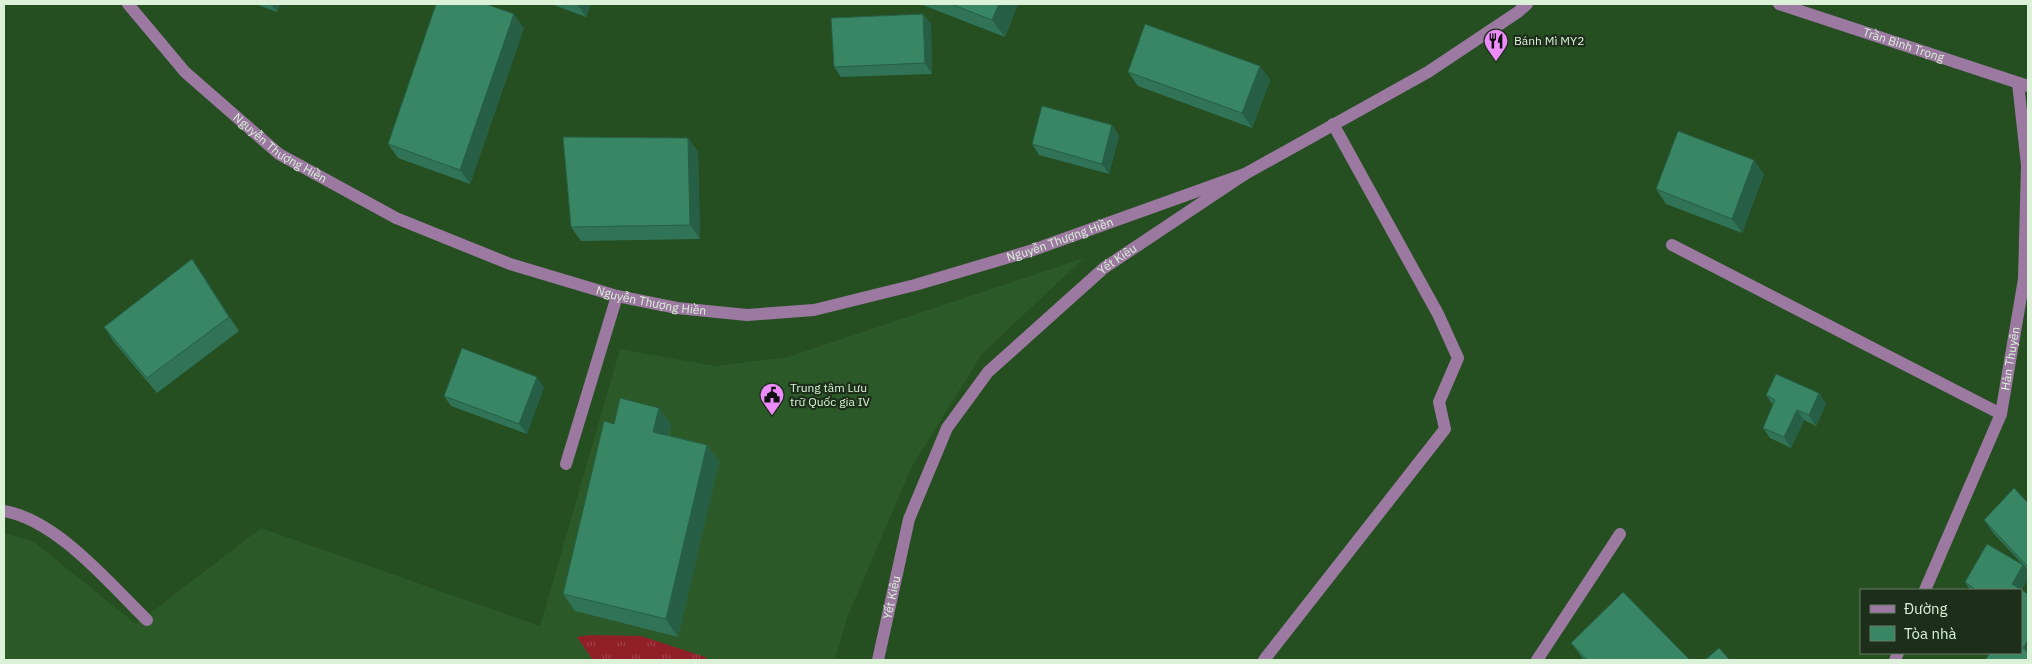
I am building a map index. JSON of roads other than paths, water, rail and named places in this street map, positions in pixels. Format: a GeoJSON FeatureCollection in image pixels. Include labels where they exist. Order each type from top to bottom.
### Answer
{"type":"FeatureCollection","features":[{"type":"Feature","properties":{"kind":"street","name":"Nguyễn Thượng Hiền"},"geometry":{"type":"LineString","coordinates":[[128,4],[185,72],[279,154],[396,218],[510,264],[617,296],[676,308],[747,315],[814,310],[915,285],[1034,250],[1245,174]]}},
{"type":"Feature","properties":{"kind":"street","name":"Yết Kiêu"},"geometry":{"type":"LineString","coordinates":[[878,660],[909,519],[947,428],[988,372],[1104,268],[1245,174],[1428,72],[1527,4]]}},
{"type":"Feature","properties":{"kind":"street","name":"Trần Bình Trọng"},"geometry":{"type":"LineString","coordinates":[[1778,4],[2023,85]]}},
{"type":"Feature","properties":{"kind":"street","name":"Hàn Thuyên"},"geometry":{"type":"LineString","coordinates":[[1925,589],[2001,414],[2024,279],[2026,165],[2023,85]]}},
{"type":"Feature","properties":{"kind":"street"},"geometry":{"type":"LineString","coordinates":[[1264,660],[1445,429],[1439,402],[1458,358],[1438,314],[1333,124]]}},
{"type":"Feature","properties":{"kind":"street"},"geometry":{"type":"LineString","coordinates":[[1672,245],[2001,414]]}},
{"type":"Feature","properties":{"kind":"street"},"geometry":{"type":"LineString","coordinates":[[566,464],[617,296]]}},
{"type":"Feature","properties":{"kind":"street"},"geometry":{"type":"LineString","coordinates":[[4,511],[14,513],[49,528],[147,620]]}},
{"type":"Feature","properties":{"kind":"street"},"geometry":{"type":"LineString","coordinates":[[1537,660],[1620,534]]}},
{"type":"Feature","properties":{"kind":"place","name":"Bánh Mì MY2"},"geometry":{"type":"Point","coordinates":[1496,62]}},
{"type":"Feature","properties":{"kind":"place","name":"Trung tâm Lưu trữ Quốc gia IV"},"geometry":{"type":"Point","coordinates":[772,416]}}]}
